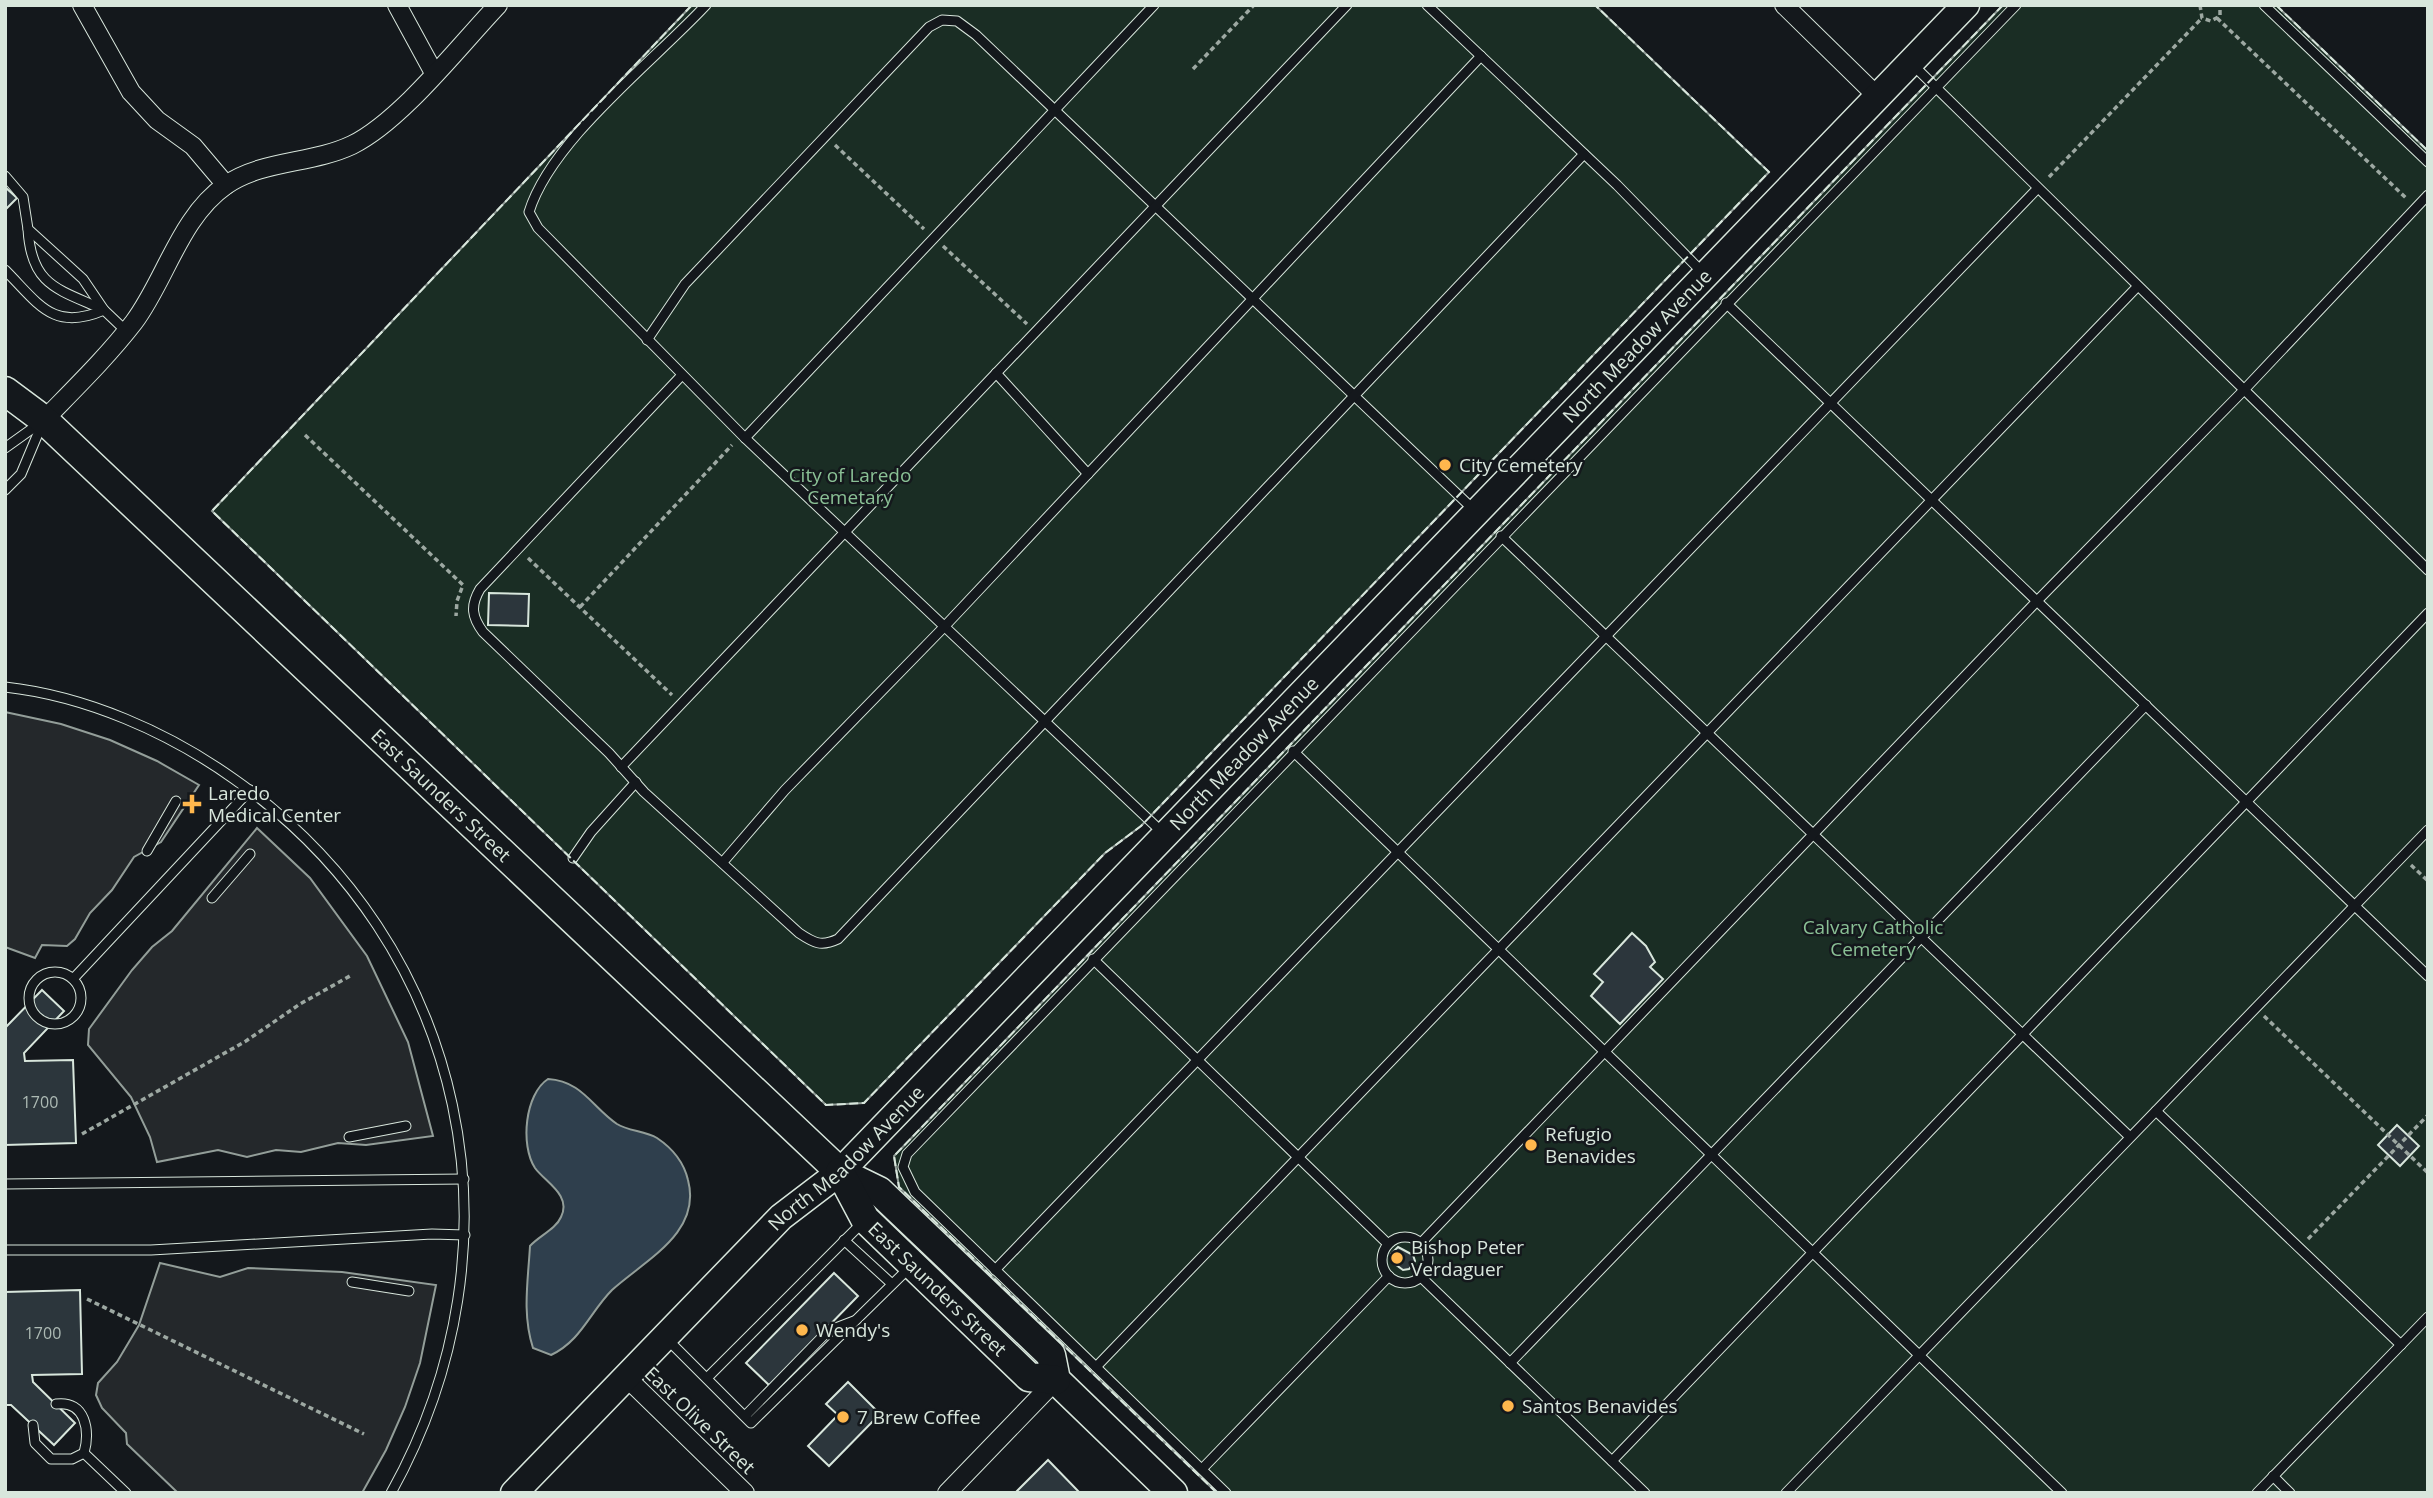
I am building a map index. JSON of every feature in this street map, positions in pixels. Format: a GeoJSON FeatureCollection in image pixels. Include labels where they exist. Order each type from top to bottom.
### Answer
{"type":"FeatureCollection","features":[{"type":"Feature","properties":{"kind":"main road","name":"North Meadow Avenue"},"geometry":{"type":"LineString","coordinates":[[514,1493],[781,1217],[840,1172],[1966,5]]}},
{"type":"Feature","properties":{"kind":"main road","name":"East Saunders Street"},"geometry":{"type":"LineString","coordinates":[[5,369],[44,419]]}},
{"type":"Feature","properties":{"kind":"main road","name":"East Saunders Street"},"geometry":{"type":"LineString","coordinates":[[5,391],[44,419],[840,1172],[879,1191],[1051,1355],[1056,1380],[1173,1493]]}},
{"type":"Feature","properties":{"kind":"main road","name":"East Saunders Street"},"geometry":{"type":"LineString","coordinates":[[840,1172],[865,1219],[1029,1377],[1056,1380]]}},
{"type":"Feature","properties":{"kind":"street"},"geometry":{"type":"LineString","coordinates":[[82,5],[131,92],[156,120],[193,146],[226,186]]}},
{"type":"Feature","properties":{"kind":"street"},"geometry":{"type":"LineString","coordinates":[[397,5],[434,73]]}},
{"type":"Feature","properties":{"kind":"street"},"geometry":{"type":"LineString","coordinates":[[44,419],[127,331],[160,283],[187,229],[203,207],[226,186],[253,172],[323,158],[355,144],[387,119],[498,5]]}},
{"type":"Feature","properties":{"kind":"street"},"geometry":{"type":"LineString","coordinates":[[1784,5],[1878,97]]}},
{"type":"Feature","properties":{"kind":"street","name":"East Olive Street"},"geometry":{"type":"LineString","coordinates":[[626,1377],[745,1493]]}},
{"type":"Feature","properties":{"kind":"street"},"geometry":{"type":"LineString","coordinates":[[947,1493],[1056,1380]]}},
{"type":"Feature","properties":{"kind":"lane"},"geometry":{"type":"LineString","coordinates":[[706,5],[575,137],[536,189],[529,212],[538,228],[745,438],[1165,835]]}},
{"type":"Feature","properties":{"kind":"lane"},"geometry":{"type":"LineString","coordinates":[[745,438],[1154,5]]}},
{"type":"Feature","properties":{"kind":"lane"},"geometry":{"type":"LineString","coordinates":[[621,766],[1347,5]]}},
{"type":"Feature","properties":{"kind":"lane"},"geometry":{"type":"LineString","coordinates":[[1427,5],[1584,154],[1706,275]]}},
{"type":"Feature","properties":{"kind":"lane"},"geometry":{"type":"LineString","coordinates":[[1226,1493],[915,1192],[903,1167],[907,1154],[1293,751],[2016,5]]}},
{"type":"Feature","properties":{"kind":"lane"},"geometry":{"type":"LineString","coordinates":[[2264,5],[2428,162]]}},
{"type":"Feature","properties":{"kind":"lane"},"geometry":{"type":"LineString","coordinates":[[647,340],[685,284],[929,27],[943,20],[957,21],[976,35],[1056,109],[1477,513]]}},
{"type":"Feature","properties":{"kind":"lane"},"geometry":{"type":"LineString","coordinates":[[723,862],[785,790],[944,627],[1481,56]]}},
{"type":"Feature","properties":{"kind":"lane"},"geometry":{"type":"LineString","coordinates":[[1911,63],[2428,570]]}},
{"type":"Feature","properties":{"kind":"lane"},"geometry":{"type":"LineString","coordinates":[[682,375],[480,589],[472,608],[474,620],[483,632],[636,782],[799,933],[815,944],[827,944],[838,939],[1584,154]]}},
{"type":"Feature","properties":{"kind":"lane"},"geometry":{"type":"LineString","coordinates":[[5,176],[23,197],[37,272],[55,288],[104,310]]}},
{"type":"Feature","properties":{"kind":"lane"},"geometry":{"type":"LineString","coordinates":[[995,1270],[2038,189]]}},
{"type":"Feature","properties":{"kind":"lane"},"geometry":{"type":"LineString","coordinates":[[1422,1242],[2037,601],[2243,391],[2428,194]]}},
{"type":"Feature","properties":{"kind":"lane"},"geometry":{"type":"LineString","coordinates":[[28,229],[83,279],[104,310],[127,331]]}},
{"type":"Feature","properties":{"kind":"lane"},"geometry":{"type":"LineString","coordinates":[[5,270],[42,308],[61,317],[81,320],[104,310]]}},
{"type":"Feature","properties":{"kind":"lane"},"geometry":{"type":"LineString","coordinates":[[1096,1367],[2137,287]]}},
{"type":"Feature","properties":{"kind":"lane"},"geometry":{"type":"LineString","coordinates":[[1726,303],[2428,976]]}},
{"type":"Feature","properties":{"kind":"lane"},"geometry":{"type":"LineString","coordinates":[[996,373],[1088,474]]}},
{"type":"Feature","properties":{"kind":"lane"},"geometry":{"type":"LineString","coordinates":[[5,448],[44,419]]}},
{"type":"Feature","properties":{"kind":"lane"},"geometry":{"type":"LineString","coordinates":[[5,490],[21,474],[44,419]]}},
{"type":"Feature","properties":{"kind":"lane"},"geometry":{"type":"LineString","coordinates":[[1501,536],[2130,1137]]}},
{"type":"Feature","properties":{"kind":"lane"},"geometry":{"type":"LineString","coordinates":[[1612,1461],[2428,613]]}},
{"type":"Feature","properties":{"kind":"lane"},"geometry":{"type":"LineString","coordinates":[[5,687],[67,700],[119,716],[169,739],[250,790],[293,825],[328,862],[388,943],[412,988],[435,1044],[457,1128],[464,1179],[465,1235],[456,1323],[444,1371],[428,1417],[391,1493]]}},
{"type":"Feature","properties":{"kind":"lane"},"geometry":{"type":"LineString","coordinates":[[1510,1363],[2146,705]]}},
{"type":"Feature","properties":{"kind":"lane"},"geometry":{"type":"LineString","coordinates":[[1293,751],[2062,1493]]}},
{"type":"Feature","properties":{"kind":"lane"},"geometry":{"type":"LineString","coordinates":[[573,858],[591,832],[636,782]]}},
{"type":"Feature","properties":{"kind":"lane"},"geometry":{"type":"LineString","coordinates":[[73,979],[250,790]]}},
{"type":"Feature","properties":{"kind":"lane"},"geometry":{"type":"LineString","coordinates":[[147,850],[176,801]]}},
{"type":"Feature","properties":{"kind":"lane"},"geometry":{"type":"LineString","coordinates":[[1790,1491],[2428,830]]}},
{"type":"Feature","properties":{"kind":"lane"},"geometry":{"type":"LineString","coordinates":[[212,898],[250,854]]}},
{"type":"Feature","properties":{"kind":"lane"},"geometry":{"type":"LineString","coordinates":[[1093,959],[1388,1244]]}},
{"type":"Feature","properties":{"kind":"lane"},"geometry":{"type":"LineString","coordinates":[[56,972],[73,979],[81,993],[79,1009],[75,1016],[61,1024],[44,1022],[37,1017],[29,1002],[29,993],[39,978],[56,972]]}},
{"type":"Feature","properties":{"kind":"lane"},"geometry":{"type":"LineString","coordinates":[[2156,1111],[2401,1345]]}},
{"type":"Feature","properties":{"kind":"lane"},"geometry":{"type":"LineString","coordinates":[[349,1137],[406,1126]]}},
{"type":"Feature","properties":{"kind":"lane"},"geometry":{"type":"LineString","coordinates":[[5,1184],[464,1179]]}},
{"type":"Feature","properties":{"kind":"lane"},"geometry":{"type":"LineString","coordinates":[[707,1378],[865,1219]]}},
{"type":"Feature","properties":{"kind":"lane"},"geometry":{"type":"LineString","coordinates":[[5,1250],[150,1250],[465,1235]]}},
{"type":"Feature","properties":{"kind":"lane"},"geometry":{"type":"LineString","coordinates":[[1404,1236],[1422,1242],[1429,1263],[1422,1277],[1402,1283],[1389,1276],[1382,1264],[1388,1244],[1404,1236]]}},
{"type":"Feature","properties":{"kind":"lane"},"geometry":{"type":"LineString","coordinates":[[845,1240],[892,1284]]}},
{"type":"Feature","properties":{"kind":"lane"},"geometry":{"type":"LineString","coordinates":[[665,1337],[751,1423],[912,1264]]}},
{"type":"Feature","properties":{"kind":"lane"},"geometry":{"type":"LineString","coordinates":[[1202,1469],[1389,1276]]}},
{"type":"Feature","properties":{"kind":"lane"},"geometry":{"type":"LineString","coordinates":[[1422,1277],[1645,1493]]}},
{"type":"Feature","properties":{"kind":"lane"},"geometry":{"type":"LineString","coordinates":[[352,1282],[409,1291]]}},
{"type":"Feature","properties":{"kind":"lane"},"geometry":{"type":"LineString","coordinates":[[2257,1493],[2428,1317]]}},
{"type":"Feature","properties":{"kind":"lane"},"geometry":{"type":"LineString","coordinates":[[33,1425],[36,1443],[51,1459],[72,1459],[84,1453],[89,1437],[84,1419],[72,1406],[55,1404]]}},
{"type":"Feature","properties":{"kind":"lane"},"geometry":{"type":"LineString","coordinates":[[84,1453],[126,1493]]}},
{"type":"Feature","properties":{"kind":"lane"},"geometry":{"type":"LineString","coordinates":[[2273,1476],[2290,1493]]}},
{"type":"Feature","properties":{"kind":"path"},"geometry":{"type":"LineString","coordinates":[[1193,69],[1254,5]]}},
{"type":"Feature","properties":{"kind":"path"},"geometry":{"type":"LineString","coordinates":[[2200,5],[2202,18]]}},
{"type":"Feature","properties":{"kind":"path"},"geometry":{"type":"LineString","coordinates":[[2202,18],[2211,21],[2217,18],[2221,12],[2220,5]]}},
{"type":"Feature","properties":{"kind":"path"},"geometry":{"type":"LineString","coordinates":[[2038,189],[2202,18]]}},
{"type":"Feature","properties":{"kind":"path"},"geometry":{"type":"LineString","coordinates":[[2217,18],[2415,207]]}},
{"type":"Feature","properties":{"kind":"path"},"geometry":{"type":"LineString","coordinates":[[831,141],[928,232]]}},
{"type":"Feature","properties":{"kind":"path"},"geometry":{"type":"LineString","coordinates":[[939,242],[1028,326]]}},
{"type":"Feature","properties":{"kind":"path"},"geometry":{"type":"LineString","coordinates":[[305,435],[463,585],[457,601],[456,616]]}},
{"type":"Feature","properties":{"kind":"path"},"geometry":{"type":"LineString","coordinates":[[580,607],[734,444]]}},
{"type":"Feature","properties":{"kind":"path"},"geometry":{"type":"LineString","coordinates":[[524,554],[676,698]]}},
{"type":"Feature","properties":{"kind":"path"},"geometry":{"type":"LineString","coordinates":[[2409,863],[2428,881]]}},
{"type":"Feature","properties":{"kind":"path"},"geometry":{"type":"LineString","coordinates":[[82,1135],[246,1041],[300,1004],[350,976]]}},
{"type":"Feature","properties":{"kind":"path"},"geometry":{"type":"LineString","coordinates":[[2263,1014],[2428,1173]]}},
{"type":"Feature","properties":{"kind":"path"},"geometry":{"type":"LineString","coordinates":[[2307,1240],[2428,1115]]}},
{"type":"Feature","properties":{"kind":"path"},"geometry":{"type":"LineString","coordinates":[[86,1299],[364,1434]]}},
{"type":"Feature","properties":{"kind":"green space","name":"City of Laredo Cemetary"},"geometry":{"type":"Polygon","coordinates":[[[692,5],[1595,5],[1769,172],[1141,826],[1105,853],[864,1103],[826,1105],[212,511],[692,5]]]}},
{"type":"Feature","properties":{"kind":"green space","name":"Calvary Catholic Cemetery"},"geometry":{"type":"Polygon","coordinates":[[[2003,5],[2276,5],[2428,151],[2428,1493],[1217,1493],[899,1187],[894,1156],[2003,5]]]}},
{"type":"Feature","properties":{"kind":"shaded area"},"geometry":{"type":"Polygon","coordinates":[[[5,712],[61,724],[110,740],[157,761],[199,785],[161,842],[134,857],[112,890],[90,913],[75,939],[67,946],[42,945],[35,958],[5,947],[5,712]]]}},
{"type":"Feature","properties":{"kind":"shaded area"},"geometry":{"type":"Polygon","coordinates":[[[257,828],[310,878],[367,956],[408,1042],[433,1136],[366,1145],[338,1143],[301,1152],[276,1150],[247,1157],[218,1150],[157,1162],[150,1137],[131,1097],[88,1045],[89,1029],[132,970],[152,947],[172,931],[257,828]]]}},
{"type":"Feature","properties":{"kind":"shaded area"},"geometry":{"type":"Polygon","coordinates":[[[160,1263],[220,1277],[248,1268],[342,1272],[436,1285],[420,1363],[405,1407],[386,1450],[362,1493],[178,1493],[127,1444],[126,1433],[102,1408],[96,1395],[98,1383],[117,1362],[139,1325],[160,1263]]]}},
{"type":"Feature","properties":{"kind":"water"},"geometry":{"type":"Polygon","coordinates":[[[548,1079],[570,1084],[617,1124],[662,1142],[677,1156],[684,1168],[690,1199],[687,1215],[668,1244],[612,1290],[578,1334],[551,1355],[533,1348],[527,1310],[530,1246],[555,1225],[563,1209],[563,1202],[556,1190],[535,1168],[527,1146],[530,1108],[540,1086],[548,1079]]]}},
{"type":"Feature","properties":{"kind":"building"},"geometry":{"type":"Polygon","coordinates":[[[5,187],[17,198],[5,210],[5,187]]]}},
{"type":"Feature","properties":{"kind":"building"},"geometry":{"type":"Polygon","coordinates":[[[489,593],[529,594],[528,626],[488,625],[489,593]]]}},
{"type":"Feature","properties":{"kind":"building"},"geometry":{"type":"Polygon","coordinates":[[[1632,933],[1646,946],[1655,962],[1650,967],[1663,979],[1620,1024],[1591,996],[1603,982],[1594,974],[1632,933]]]}},
{"type":"Feature","properties":{"kind":"building"},"geometry":{"type":"Polygon","coordinates":[[[42,990],[64,1011],[24,1053],[25,1061],[73,1060],[76,1143],[5,1145],[5,1028],[42,990]]]}},
{"type":"Feature","properties":{"kind":"building"},"geometry":{"type":"Polygon","coordinates":[[[2397,1125],[2419,1146],[2400,1166],[2378,1145],[2397,1125]]]}},
{"type":"Feature","properties":{"kind":"building"},"geometry":{"type":"Polygon","coordinates":[[[1398,1247],[1413,1255],[1415,1261],[1409,1269],[1403,1270],[1395,1264],[1391,1254],[1398,1247]]]}},
{"type":"Feature","properties":{"kind":"building","name":"Wendy's"},"geometry":{"type":"Polygon","coordinates":[[[834,1273],[858,1296],[770,1386],[746,1363],[834,1273]]]}},
{"type":"Feature","properties":{"kind":"building"},"geometry":{"type":"Polygon","coordinates":[[[80,1290],[82,1374],[32,1375],[33,1382],[75,1423],[54,1445],[11,1405],[5,1405],[5,1292],[80,1290]]]}},
{"type":"Feature","properties":{"kind":"building"},"geometry":{"type":"Polygon","coordinates":[[[848,1382],[880,1414],[829,1466],[808,1446],[838,1415],[826,1404],[848,1382]]]}},
{"type":"Feature","properties":{"kind":"building"},"geometry":{"type":"Polygon","coordinates":[[[1048,1460],[1080,1493],[1015,1493],[1048,1460]]]}},
{"type":"Feature","properties":{"kind":"fence"},"geometry":{"type":"LineString","coordinates":[[692,5],[212,511],[826,1105],[864,1103],[1105,853],[1141,826],[1769,172],[1595,5]]}},
{"type":"Feature","properties":{"kind":"fence"},"geometry":{"type":"LineString","coordinates":[[1217,1493],[899,1187],[894,1156],[2003,5]]}},
{"type":"Feature","properties":{"kind":"fence"},"geometry":{"type":"LineString","coordinates":[[2276,5],[2428,151]]}},
{"type":"Feature","properties":{"kind":"place","name":"City Cemetery"},"geometry":{"type":"Point","coordinates":[1445,465]}},
{"type":"Feature","properties":{"kind":"place","name":"Laredo Medical Center"},"geometry":{"type":"Point","coordinates":[192,804]}},
{"type":"Feature","properties":{"kind":"place","name":"Refugio Benavides"},"geometry":{"type":"Point","coordinates":[1531,1145]}},
{"type":"Feature","properties":{"kind":"place","name":"Bishop Peter Verdaguer"},"geometry":{"type":"Point","coordinates":[1397,1258]}},
{"type":"Feature","properties":{"kind":"place","name":"Wendy's"},"geometry":{"type":"Point","coordinates":[802,1330]}},
{"type":"Feature","properties":{"kind":"place","name":"Santos Benavides"},"geometry":{"type":"Point","coordinates":[1508,1406]}},
{"type":"Feature","properties":{"kind":"place","name":"7 Brew Coffee"},"geometry":{"type":"Point","coordinates":[843,1417]}}]}
